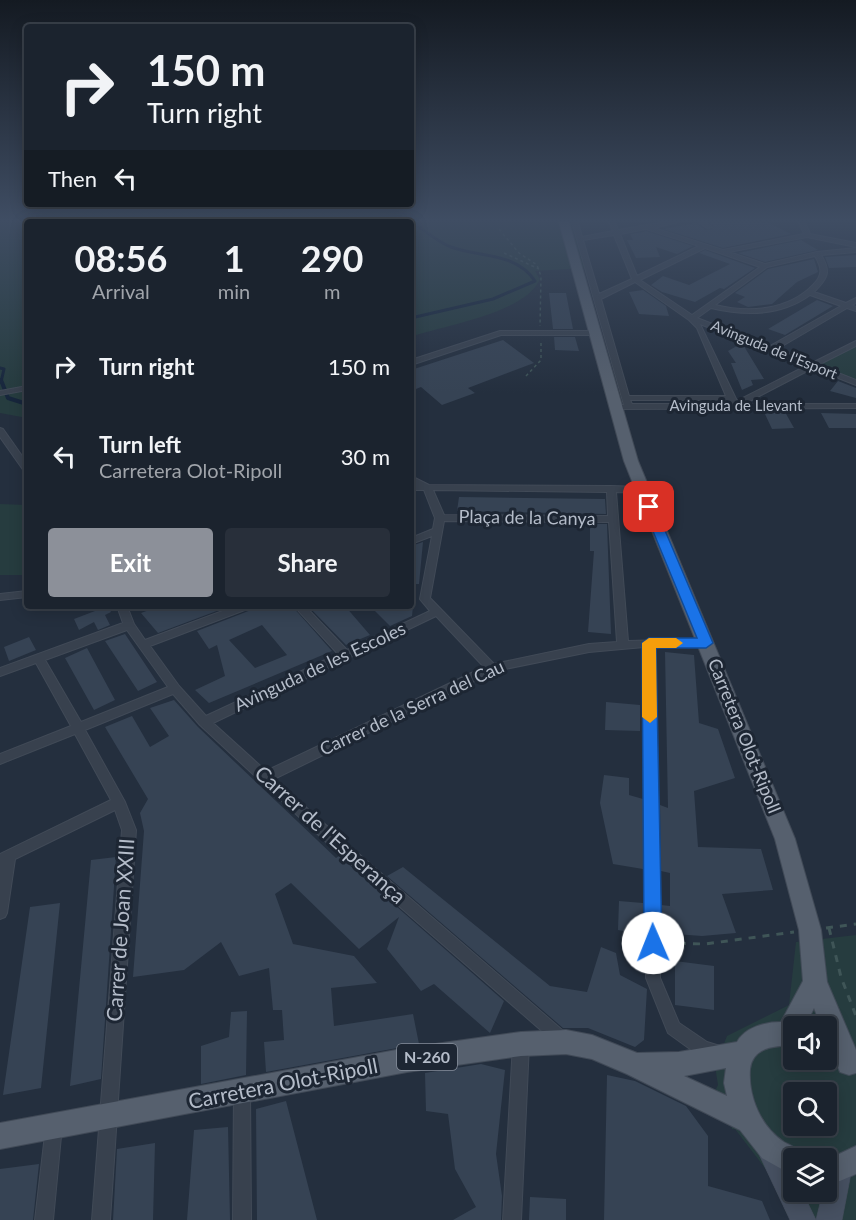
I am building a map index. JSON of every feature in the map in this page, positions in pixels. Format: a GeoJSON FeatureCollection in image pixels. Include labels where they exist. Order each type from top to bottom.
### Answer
{"type":"FeatureCollection","features":[{"type":"Feature","properties":{"kind":"main road","name":"Carretera Olot-Ripoll"},"geometry":{"type":"LineString","coordinates":[[580,279],[595,333],[623,404],[642,490],[785,839],[810,930],[815,982],[853,1067]]}},
{"type":"Feature","properties":{"kind":"main road","name":"N-260"},"geometry":{"type":"LineString","coordinates":[[799,1016],[815,982]]}},
{"type":"Feature","properties":{"kind":"main road","name":"N-260"},"geometry":{"type":"LineString","coordinates":[[783,1032],[758,1039],[733,1054],[738,1064],[735,1090],[745,1119],[768,1148],[783,1157]]}},
{"type":"Feature","properties":{"kind":"main road","name":"Carretera Olot-Ripoll"},"geometry":{"type":"LineString","coordinates":[[0,1136],[407,1060],[520,1044],[566,1042],[592,1047],[636,1065],[745,1119]]}},
{"type":"Feature","properties":{"kind":"main road"},"geometry":{"type":"LineString","coordinates":[[837,1053],[853,1067]]}},
{"type":"Feature","properties":{"kind":"main road","name":"Carretera Olot-Ripoll"},"geometry":{"type":"LineString","coordinates":[[636,1065],[679,1064],[733,1054]]}},
{"type":"Feature","properties":{"kind":"street"},"geometry":{"type":"LineString","coordinates":[[592,279],[623,404]]}},
{"type":"Feature","properties":{"kind":"street"},"geometry":{"type":"LineString","coordinates":[[597,297],[635,279],[692,318],[700,328],[733,402],[856,343]]}},
{"type":"Feature","properties":{"kind":"street"},"geometry":{"type":"LineString","coordinates":[[692,318],[746,279]]}},
{"type":"Feature","properties":{"kind":"street"},"geometry":{"type":"LineString","coordinates":[[709,305],[742,310],[779,308],[810,293],[822,279]]}},
{"type":"Feature","properties":{"kind":"street"},"geometry":{"type":"LineString","coordinates":[[810,293],[856,309]]}},
{"type":"Feature","properties":{"kind":"street"},"geometry":{"type":"LineString","coordinates":[[771,349],[844,304],[856,300]]}},
{"type":"Feature","properties":{"kind":"street","name":"Avinguda de l'Esport"},"geometry":{"type":"LineString","coordinates":[[692,318],[856,383]]}},
{"type":"Feature","properties":{"kind":"street"},"geometry":{"type":"LineString","coordinates":[[414,362],[500,333],[595,333]]}},
{"type":"Feature","properties":{"kind":"street"},"geometry":{"type":"LineString","coordinates":[[0,393],[24,388]]}},
{"type":"Feature","properties":{"kind":"street","name":"Avinguda de Llevant"},"geometry":{"type":"LineString","coordinates":[[623,404],[733,402],[856,406]]}},
{"type":"Feature","properties":{"kind":"street"},"geometry":{"type":"LineString","coordinates":[[0,431],[24,465]]}},
{"type":"Feature","properties":{"kind":"street"},"geometry":{"type":"LineString","coordinates":[[414,480],[427,486],[440,518],[440,530],[425,599],[492,668]]}},
{"type":"Feature","properties":{"kind":"street"},"geometry":{"type":"LineString","coordinates":[[414,487],[642,490]]}},
{"type":"Feature","properties":{"kind":"street"},"geometry":{"type":"LineString","coordinates":[[611,489],[623,645]]}},
{"type":"Feature","properties":{"kind":"street","name":"Plaça de la Canya"},"geometry":{"type":"LineString","coordinates":[[440,518],[614,519]]}},
{"type":"Feature","properties":{"kind":"street"},"geometry":{"type":"LineString","coordinates":[[414,540],[440,530]]}},
{"type":"Feature","properties":{"kind":"street"},"geometry":{"type":"LineString","coordinates":[[0,597],[24,594]]}},
{"type":"Feature","properties":{"kind":"street","name":"Carrer de l'Esperança"},"geometry":{"type":"LineString","coordinates":[[123,609],[129,625],[145,644],[175,689],[204,722],[345,851],[566,1042]]}},
{"type":"Feature","properties":{"kind":"street"},"geometry":{"type":"LineString","coordinates":[[145,644],[238,609]]}},
{"type":"Feature","properties":{"kind":"street"},"geometry":{"type":"LineString","coordinates":[[302,609],[344,654]]}},
{"type":"Feature","properties":{"kind":"street","name":"Avinguda de les Escoles"},"geometry":{"type":"LineString","coordinates":[[204,722],[436,612]]}},
{"type":"Feature","properties":{"kind":"street"},"geometry":{"type":"LineString","coordinates":[[0,672],[129,625]]}},
{"type":"Feature","properties":{"kind":"street"},"geometry":{"type":"LineString","coordinates":[[649,643],[653,978],[673,1028],[703,1049],[733,1054]]}},
{"type":"Feature","properties":{"kind":"street","name":"Carrer de la Serra del Cau"},"geometry":{"type":"LineString","coordinates":[[266,777],[492,668],[589,648],[649,643],[706,643]]}},
{"type":"Feature","properties":{"kind":"street","name":"Carrer de Joan XXIII"},"geometry":{"type":"LineString","coordinates":[[39,658],[119,802],[129,830],[101,1220]]}},
{"type":"Feature","properties":{"kind":"street"},"geometry":{"type":"LineString","coordinates":[[0,759],[175,689]]}},
{"type":"Feature","properties":{"kind":"street"},"geometry":{"type":"LineString","coordinates":[[0,913],[4,858],[119,802]]}},
{"type":"Feature","properties":{"kind":"street"},"geometry":{"type":"LineString","coordinates":[[512,1220],[520,1044]]}},
{"type":"Feature","properties":{"kind":"street"},"geometry":{"type":"LineString","coordinates":[[242,1091],[242,1220]]}},
{"type":"Feature","properties":{"kind":"street"},"geometry":{"type":"LineString","coordinates":[[44,1220],[54,1126]]}},
{"type":"Feature","properties":{"kind":"street"},"geometry":{"type":"LineString","coordinates":[[768,1148],[803,1220]]}},
{"type":"Feature","properties":{"kind":"street"},"geometry":{"type":"LineString","coordinates":[[829,1220],[841,1165]]}},
{"type":"Feature","properties":{"kind":"path"},"geometry":{"type":"LineString","coordinates":[[526,376],[541,360],[543,352],[540,333],[541,279]]}},
{"type":"Feature","properties":{"kind":"path"},"geometry":{"type":"LineString","coordinates":[[653,943],[705,944],[856,924]]}},
{"type":"Feature","properties":{"kind":"path"},"geometry":{"type":"LineString","coordinates":[[830,928],[841,977],[856,1016]]}},
{"type":"Feature","properties":{"kind":"green space"},"geometry":{"type":"Polygon","coordinates":[[[0,279],[24,279],[24,417],[0,413],[0,279]]]}},
{"type":"Feature","properties":{"kind":"green space"},"geometry":{"type":"Polygon","coordinates":[[[414,279],[540,279],[532,291],[518,301],[482,317],[414,336],[414,279]]]}},
{"type":"Feature","properties":{"kind":"green space"},"geometry":{"type":"Polygon","coordinates":[[[856,345],[856,381],[817,362],[856,345]]]}},
{"type":"Feature","properties":{"kind":"green space"},"geometry":{"type":"Polygon","coordinates":[[[0,504],[24,505],[24,575],[0,575],[0,504]]]}},
{"type":"Feature","properties":{"kind":"green space"},"geometry":{"type":"Polygon","coordinates":[[[856,935],[856,1220],[794,1220],[785,1202],[837,1202],[837,1148],[783,1148],[783,1199],[771,1176],[735,1129],[732,1129],[716,1089],[718,1085],[715,1066],[727,1036],[789,1005],[796,942],[856,935]]]}},
{"type":"Feature","properties":{"kind":"building"},"geometry":{"type":"Polygon","coordinates":[[[659,279],[671,279],[689,285],[701,279],[739,279],[724,289],[720,288],[695,302],[662,292],[651,285],[659,279]]]}},
{"type":"Feature","properties":{"kind":"building"},"geometry":{"type":"Polygon","coordinates":[[[754,279],[803,279],[772,304],[748,307],[737,302],[745,297],[735,293],[754,279]]]}},
{"type":"Feature","properties":{"kind":"building"},"geometry":{"type":"Polygon","coordinates":[[[643,290],[666,306],[669,316],[639,314],[629,292],[643,290]]]}},
{"type":"Feature","properties":{"kind":"building"},"geometry":{"type":"Polygon","coordinates":[[[549,293],[566,293],[573,329],[553,329],[549,293]]]}},
{"type":"Feature","properties":{"kind":"building"},"geometry":{"type":"Polygon","coordinates":[[[817,300],[833,306],[785,335],[768,329],[817,300]]]}},
{"type":"Feature","properties":{"kind":"building"},"geometry":{"type":"Polygon","coordinates":[[[554,337],[575,337],[579,351],[555,350],[554,337]]]}},
{"type":"Feature","properties":{"kind":"building"},"geometry":{"type":"Polygon","coordinates":[[[503,340],[534,363],[468,388],[475,393],[442,405],[421,387],[414,390],[414,369],[503,340]]]}},
{"type":"Feature","properties":{"kind":"building"},"geometry":{"type":"Polygon","coordinates":[[[742,343],[764,379],[751,380],[753,385],[742,390],[731,363],[736,363],[728,351],[742,343]]]}},
{"type":"Feature","properties":{"kind":"building"},"geometry":{"type":"Polygon","coordinates":[[[838,381],[856,388],[856,398],[830,391],[838,381]]]}},
{"type":"Feature","properties":{"kind":"building"},"geometry":{"type":"Polygon","coordinates":[[[764,412],[785,412],[794,428],[772,429],[764,412]]]}},
{"type":"Feature","properties":{"kind":"building"},"geometry":{"type":"Polygon","coordinates":[[[821,413],[856,414],[856,428],[829,428],[821,413]]]}},
{"type":"Feature","properties":{"kind":"building"},"geometry":{"type":"Polygon","coordinates":[[[459,497],[605,499],[606,514],[457,511],[459,497]]]}},
{"type":"Feature","properties":{"kind":"building"},"geometry":{"type":"Polygon","coordinates":[[[590,524],[607,524],[611,634],[588,632],[594,551],[590,551],[590,524]]]}},
{"type":"Feature","properties":{"kind":"building"},"geometry":{"type":"Polygon","coordinates":[[[423,542],[419,584],[414,584],[414,545],[423,542]]]}},
{"type":"Feature","properties":{"kind":"building"},"geometry":{"type":"Polygon","coordinates":[[[100,609],[110,609],[111,612],[105,615],[110,625],[98,630],[94,622],[79,630],[74,619],[100,609]]]}},
{"type":"Feature","properties":{"kind":"building"},"geometry":{"type":"Polygon","coordinates":[[[152,609],[222,609],[158,633],[141,613],[152,609]]]}},
{"type":"Feature","properties":{"kind":"building"},"geometry":{"type":"Polygon","coordinates":[[[252,609],[295,609],[332,651],[209,703],[195,690],[225,676],[217,645],[209,649],[197,631],[252,609]],[[262,625],[229,640],[255,668],[287,655],[262,625]]]}},
{"type":"Feature","properties":{"kind":"building"},"geometry":{"type":"Polygon","coordinates":[[[311,609],[348,609],[370,635],[346,645],[311,609]]]}},
{"type":"Feature","properties":{"kind":"building"},"geometry":{"type":"Polygon","coordinates":[[[373,609],[413,609],[412,616],[390,626],[373,609]]]}},
{"type":"Feature","properties":{"kind":"building"},"geometry":{"type":"Polygon","coordinates":[[[125,634],[157,682],[138,691],[105,641],[125,634]]]}},
{"type":"Feature","properties":{"kind":"building"},"geometry":{"type":"Polygon","coordinates":[[[29,637],[36,650],[9,661],[4,647],[29,637]]]}},
{"type":"Feature","properties":{"kind":"building"},"geometry":{"type":"Polygon","coordinates":[[[87,648],[115,700],[94,710],[65,658],[87,648]]]}},
{"type":"Feature","properties":{"kind":"building"},"geometry":{"type":"Polygon","coordinates":[[[665,652],[694,655],[699,723],[718,729],[735,778],[694,791],[698,847],[761,849],[773,890],[722,894],[736,933],[702,936],[662,933],[661,905],[670,906],[670,873],[661,871],[660,805],[668,808],[665,652]]]}},
{"type":"Feature","properties":{"kind":"building"},"geometry":{"type":"Polygon","coordinates":[[[174,700],[198,727],[336,858],[339,856],[504,1001],[490,1033],[434,984],[421,991],[387,949],[399,917],[359,949],[291,883],[275,894],[293,944],[354,956],[377,983],[331,988],[334,1026],[413,1014],[419,1044],[266,1072],[264,1042],[284,1040],[282,1010],[273,1010],[269,968],[239,976],[221,942],[184,970],[133,977],[144,831],[140,813],[148,799],[105,727],[132,716],[150,747],[169,736],[150,708],[174,700]]]}},
{"type":"Feature","properties":{"kind":"building"},"geometry":{"type":"Polygon","coordinates":[[[606,702],[640,705],[640,731],[605,730],[606,702]]]}},
{"type":"Feature","properties":{"kind":"building"},"geometry":{"type":"Polygon","coordinates":[[[604,775],[629,778],[629,795],[643,799],[643,869],[613,864],[600,803],[604,775]]]}},
{"type":"Feature","properties":{"kind":"building"},"geometry":{"type":"Polygon","coordinates":[[[116,857],[101,1079],[70,1086],[91,860],[116,857]]]}},
{"type":"Feature","properties":{"kind":"building"},"geometry":{"type":"Polygon","coordinates":[[[403,867],[550,986],[587,992],[601,947],[616,953],[620,975],[647,989],[644,1040],[635,1047],[588,1028],[563,1028],[387,876],[403,867]]]}},
{"type":"Feature","properties":{"kind":"building"},"geometry":{"type":"Polygon","coordinates":[[[619,901],[643,903],[643,935],[618,930],[619,901]]]}},
{"type":"Feature","properties":{"kind":"building"},"geometry":{"type":"Polygon","coordinates":[[[60,903],[41,1088],[3,1095],[30,907],[60,903]]]}},
{"type":"Feature","properties":{"kind":"building"},"geometry":{"type":"Polygon","coordinates":[[[675,961],[714,966],[714,1010],[675,1005],[675,961]]]}},
{"type":"Feature","properties":{"kind":"building"},"geometry":{"type":"Polygon","coordinates":[[[247,1011],[246,1075],[201,1084],[201,1046],[229,1037],[231,1012],[247,1011]]]}},
{"type":"Feature","properties":{"kind":"building"},"geometry":{"type":"Polygon","coordinates":[[[481,1064],[505,1070],[496,1154],[502,1196],[501,1220],[453,1220],[476,1207],[455,1169],[448,1114],[426,1111],[425,1073],[481,1064]]]}},
{"type":"Feature","properties":{"kind":"building"},"geometry":{"type":"Polygon","coordinates":[[[607,1075],[635,1081],[686,1106],[708,1136],[708,1186],[762,1201],[770,1220],[604,1220],[607,1075]]]}},
{"type":"Feature","properties":{"kind":"building"},"geometry":{"type":"Polygon","coordinates":[[[286,1101],[317,1220],[257,1220],[256,1109],[286,1101]]]}},
{"type":"Feature","properties":{"kind":"building"},"geometry":{"type":"Polygon","coordinates":[[[228,1127],[230,1220],[187,1220],[194,1130],[228,1127]]]}},
{"type":"Feature","properties":{"kind":"building"},"geometry":{"type":"Polygon","coordinates":[[[155,1143],[153,1220],[113,1220],[117,1149],[155,1143]]]}},
{"type":"Feature","properties":{"kind":"building"},"geometry":{"type":"Polygon","coordinates":[[[39,1164],[33,1220],[0,1220],[0,1169],[39,1164]]]}},
{"type":"Feature","properties":{"kind":"building"},"geometry":{"type":"Polygon","coordinates":[[[530,1197],[566,1199],[566,1220],[529,1220],[530,1197]]]}},
{"type":"Feature","properties":{"kind":"waterway"},"geometry":{"type":"LineString","coordinates":[[414,317],[493,299],[535,281],[533,279]]}},
{"type":"Feature","properties":{"kind":"waterway"},"geometry":{"type":"LineString","coordinates":[[0,368],[4,369],[1,381]]}},
{"type":"Feature","properties":{"kind":"waterway"},"geometry":{"type":"LineString","coordinates":[[1,381],[8,398],[24,403]]}},
{"type":"Feature","properties":{"kind":"slow traffic"},"geometry":{"type":"LineString","coordinates":[[650,717],[649,643],[676,643]]}},
{"type":"Feature","properties":{"kind":"route"},"geometry":{"type":"LineString","coordinates":[[649,507],[706,643],[649,643],[653,943]]}}]}
